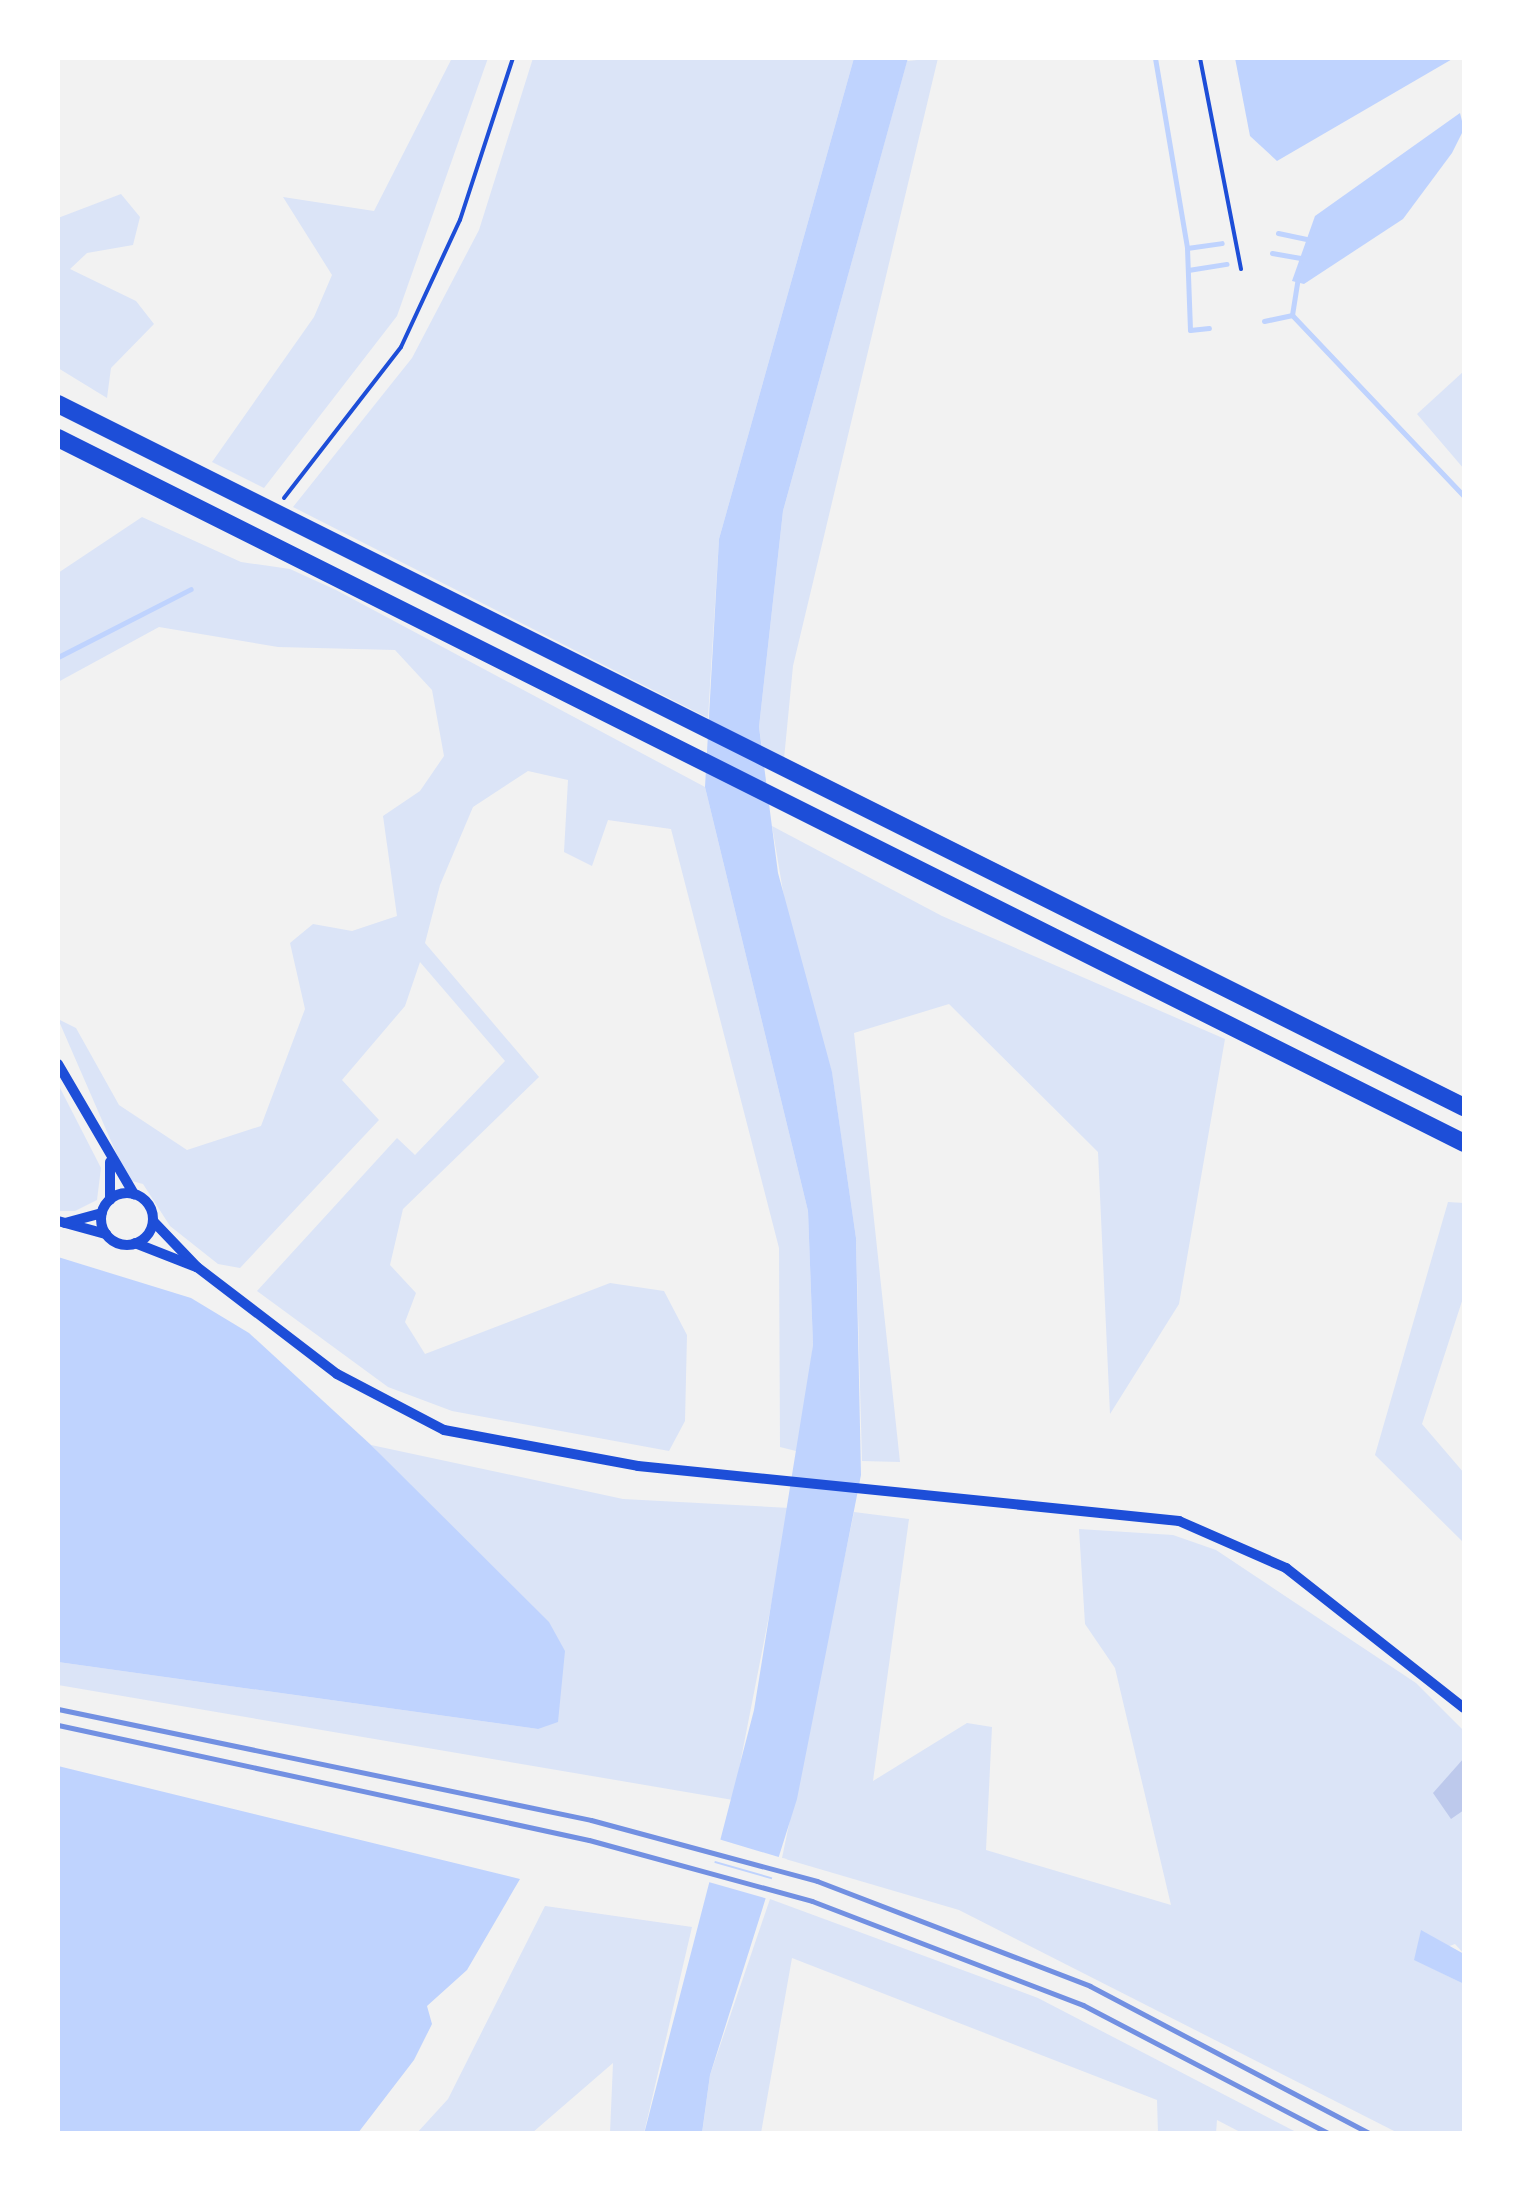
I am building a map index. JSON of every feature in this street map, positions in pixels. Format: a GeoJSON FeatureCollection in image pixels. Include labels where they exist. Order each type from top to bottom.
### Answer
{"type":"FeatureCollection","features":[{"type":"Feature","properties":{"kind":"main road"},"geometry":{"type":"LineString","coordinates":[[58,404],[1464,1107]]}},
{"type":"Feature","properties":{"kind":"main road"},"geometry":{"type":"LineString","coordinates":[[58,438],[1464,1143]]}},
{"type":"Feature","properties":{"kind":"street"},"geometry":{"type":"LineString","coordinates":[[58,1064],[110,1162],[153,1221],[197,1268],[399,1411],[512,1446],[638,1466],[1180,1520],[1286,1568],[1464,1708]]}},
{"type":"Feature","properties":{"kind":"street"},"geometry":{"type":"LineString","coordinates":[[61,1222],[102,1212],[110,1200],[110,1162]]}},
{"type":"Feature","properties":{"kind":"street"},"geometry":{"type":"LineString","coordinates":[[110,1200],[134,1194]]}},
{"type":"Feature","properties":{"kind":"street"},"geometry":{"type":"LineString","coordinates":[[102,1212],[106,1234]]}},
{"type":"Feature","properties":{"kind":"street"},"geometry":{"type":"LineString","coordinates":[[135,1244],[153,1221]]}},
{"type":"Feature","properties":{"kind":"street"},"geometry":{"type":"LineString","coordinates":[[61,1222],[106,1234],[197,1268]]}},
{"type":"Feature","properties":{"kind":"path"},"geometry":{"type":"LineString","coordinates":[[271,513],[401,348],[460,220],[513,58]]}},
{"type":"Feature","properties":{"kind":"path"},"geometry":{"type":"LineString","coordinates":[[1200,58],[1241,268]]}},
{"type":"Feature","properties":{"kind":"shaded area"},"geometry":{"type":"Polygon","coordinates":[[[452,58],[488,58],[397,316],[264,488],[212,462],[314,317],[332,275],[283,197],[374,211],[452,58]]]}},
{"type":"Feature","properties":{"kind":"shaded area"},"geometry":{"type":"Polygon","coordinates":[[[533,58],[854,58],[719,539],[708,718],[293,507],[412,358],[479,230],[533,58]]]}},
{"type":"Feature","properties":{"kind":"shaded area"},"geometry":{"type":"Polygon","coordinates":[[[938,58],[793,666],[784,759],[762,748],[759,727],[783,511],[907,61],[938,58]]]}},
{"type":"Feature","properties":{"kind":"shaded area"},"geometry":{"type":"Polygon","coordinates":[[[121,194],[140,217],[133,245],[87,253],[70,269],[136,301],[154,324],[111,368],[107,398],[58,368],[58,218],[121,194]]]}},
{"type":"Feature","properties":{"kind":"shaded area"},"geometry":{"type":"Polygon","coordinates":[[[1464,371],[1464,469],[1417,414],[1464,371]]]}},
{"type":"Feature","properties":{"kind":"shaded area"},"geometry":{"type":"Polygon","coordinates":[[[142,517],[241,562],[290,569],[336,590],[705,787],[808,1211],[813,1345],[800,1452],[780,1447],[779,1248],[671,829],[608,820],[592,866],[564,852],[568,780],[528,771],[473,807],[440,885],[425,943],[539,1077],[403,1209],[390,1265],[416,1293],[405,1322],[425,1354],[610,1283],[664,1291],[687,1335],[685,1421],[669,1451],[452,1411],[388,1387],[257,1291],[397,1138],[415,1155],[505,1061],[420,962],[405,1006],[342,1080],[379,1120],[240,1268],[218,1264],[170,1226],[143,1184],[128,1180],[58,1019],[76,1028],[119,1105],[187,1150],[261,1126],[305,1009],[290,943],[313,924],[352,931],[397,916],[383,816],[420,791],[444,756],[432,690],[395,650],[278,647],[159,627],[58,682],[58,573],[142,517]]]}},
{"type":"Feature","properties":{"kind":"shaded area"},"geometry":{"type":"Polygon","coordinates":[[[772,826],[942,916],[1225,1039],[1179,1304],[1110,1414],[1098,1152],[949,1004],[854,1033],[900,1462],[862,1461],[856,1238],[832,1073],[789,927],[772,826]]]}},
{"type":"Feature","properties":{"kind":"shaded area"},"geometry":{"type":"Polygon","coordinates":[[[58,1084],[101,1168],[97,1200],[75,1211],[58,1211],[58,1084]]]}},
{"type":"Feature","properties":{"kind":"shaded area"},"geometry":{"type":"Polygon","coordinates":[[[1448,1202],[1464,1203],[1464,1295],[1422,1424],[1464,1473],[1464,1543],[1375,1455],[1448,1202]]]}},
{"type":"Feature","properties":{"kind":"shaded area"},"geometry":{"type":"Polygon","coordinates":[[[371,1445],[623,1499],[790,1508],[733,1800],[58,1685],[58,1662],[538,1729],[499,1576],[371,1445]]]}},
{"type":"Feature","properties":{"kind":"shaded area"},"geometry":{"type":"Polygon","coordinates":[[[854,1512],[909,1519],[873,1781],[967,1723],[992,1727],[986,1850],[1171,1905],[1115,1668],[1085,1624],[1079,1529],[1173,1535],[1216,1550],[1416,1683],[1464,1731],[1464,1954],[1455,1944],[1414,1959],[1464,1984],[1464,2133],[1398,2133],[959,1910],[782,1858],[854,1512]]]}},
{"type":"Feature","properties":{"kind":"shaded area"},"geometry":{"type":"Polygon","coordinates":[[[770,1899],[1038,1998],[1298,2133],[1242,2133],[1217,2120],[1216,2133],[1158,2133],[1157,2100],[792,1958],[761,2133],[702,2134],[710,2075],[770,1899]]]}},
{"type":"Feature","properties":{"kind":"shaded area"},"geometry":{"type":"Polygon","coordinates":[[[545,1906],[692,1927],[644,2133],[610,2133],[613,2063],[532,2133],[416,2134],[448,2099],[545,1906]]]}},
{"type":"Feature","properties":{"kind":"water"},"geometry":{"type":"Polygon","coordinates":[[[854,58],[908,58],[783,511],[759,727],[778,873],[832,1072],[856,1238],[861,1475],[797,1799],[710,2075],[702,2133],[644,2134],[754,1710],[813,1345],[808,1211],[705,787],[719,539],[854,58]]]}},
{"type":"Feature","properties":{"kind":"water"},"geometry":{"type":"Polygon","coordinates":[[[1235,58],[1454,58],[1277,161],[1250,136],[1235,58]]]}},
{"type":"Feature","properties":{"kind":"water"},"geometry":{"type":"Polygon","coordinates":[[[1460,113],[1464,129],[1452,153],[1403,219],[1304,284],[1292,281],[1315,216],[1460,113]]]}},
{"type":"Feature","properties":{"kind":"water"},"geometry":{"type":"Polygon","coordinates":[[[58,1257],[191,1298],[249,1333],[371,1445],[549,1622],[565,1651],[558,1722],[538,1729],[58,1662],[58,1257]]]}},
{"type":"Feature","properties":{"kind":"water"},"geometry":{"type":"Polygon","coordinates":[[[58,1766],[520,1879],[467,1970],[427,2006],[432,2024],[414,2060],[358,2133],[58,2133],[58,1766]]]}},
{"type":"Feature","properties":{"kind":"water"},"geometry":{"type":"Polygon","coordinates":[[[1421,1930],[1464,1954],[1464,1984],[1414,1960],[1421,1930]]]}},
{"type":"Feature","properties":{"kind":"pier"},"geometry":{"type":"Polygon","coordinates":[[[715,1838],[787,1859],[774,1878],[708,1859],[715,1838]]]}},
{"type":"Feature","properties":{"kind":"pier"},"geometry":{"type":"Polygon","coordinates":[[[708,1861],[774,1880],[769,1899],[702,1880],[708,1861]]]}},
{"type":"Feature","properties":{"kind":"building"},"geometry":{"type":"Polygon","coordinates":[[[1464,1758],[1464,1810],[1451,1819],[1433,1793],[1464,1758]]]}},
{"type":"Feature","properties":{"kind":"waterway"},"geometry":{"type":"LineString","coordinates":[[1155,58],[1187,248],[1190,330],[1209,328]]}},
{"type":"Feature","properties":{"kind":"waterway"},"geometry":{"type":"LineString","coordinates":[[1278,233],[1306,239]]}},
{"type":"Feature","properties":{"kind":"waterway"},"geometry":{"type":"LineString","coordinates":[[1187,248],[1222,243]]}},
{"type":"Feature","properties":{"kind":"waterway"},"geometry":{"type":"LineString","coordinates":[[1272,253],[1301,258]]}},
{"type":"Feature","properties":{"kind":"waterway"},"geometry":{"type":"LineString","coordinates":[[1188,270],[1227,264]]}},
{"type":"Feature","properties":{"kind":"waterway"},"geometry":{"type":"LineString","coordinates":[[1292,315],[1298,278]]}},
{"type":"Feature","properties":{"kind":"waterway"},"geometry":{"type":"LineString","coordinates":[[1292,315],[1464,496]]}},
{"type":"Feature","properties":{"kind":"waterway"},"geometry":{"type":"LineString","coordinates":[[1264,321],[1292,315]]}},
{"type":"Feature","properties":{"kind":"waterway"},"geometry":{"type":"LineString","coordinates":[[58,657],[191,589]]}},
{"type":"Feature","properties":{"kind":"railway"},"geometry":{"type":"LineString","coordinates":[[58,1709],[591,1820],[817,1881],[1090,1986],[1371,2134]]}},
{"type":"Feature","properties":{"kind":"railway"},"geometry":{"type":"LineString","coordinates":[[58,1725],[589,1840],[812,1901],[1083,2005],[1330,2134]]}}]}
